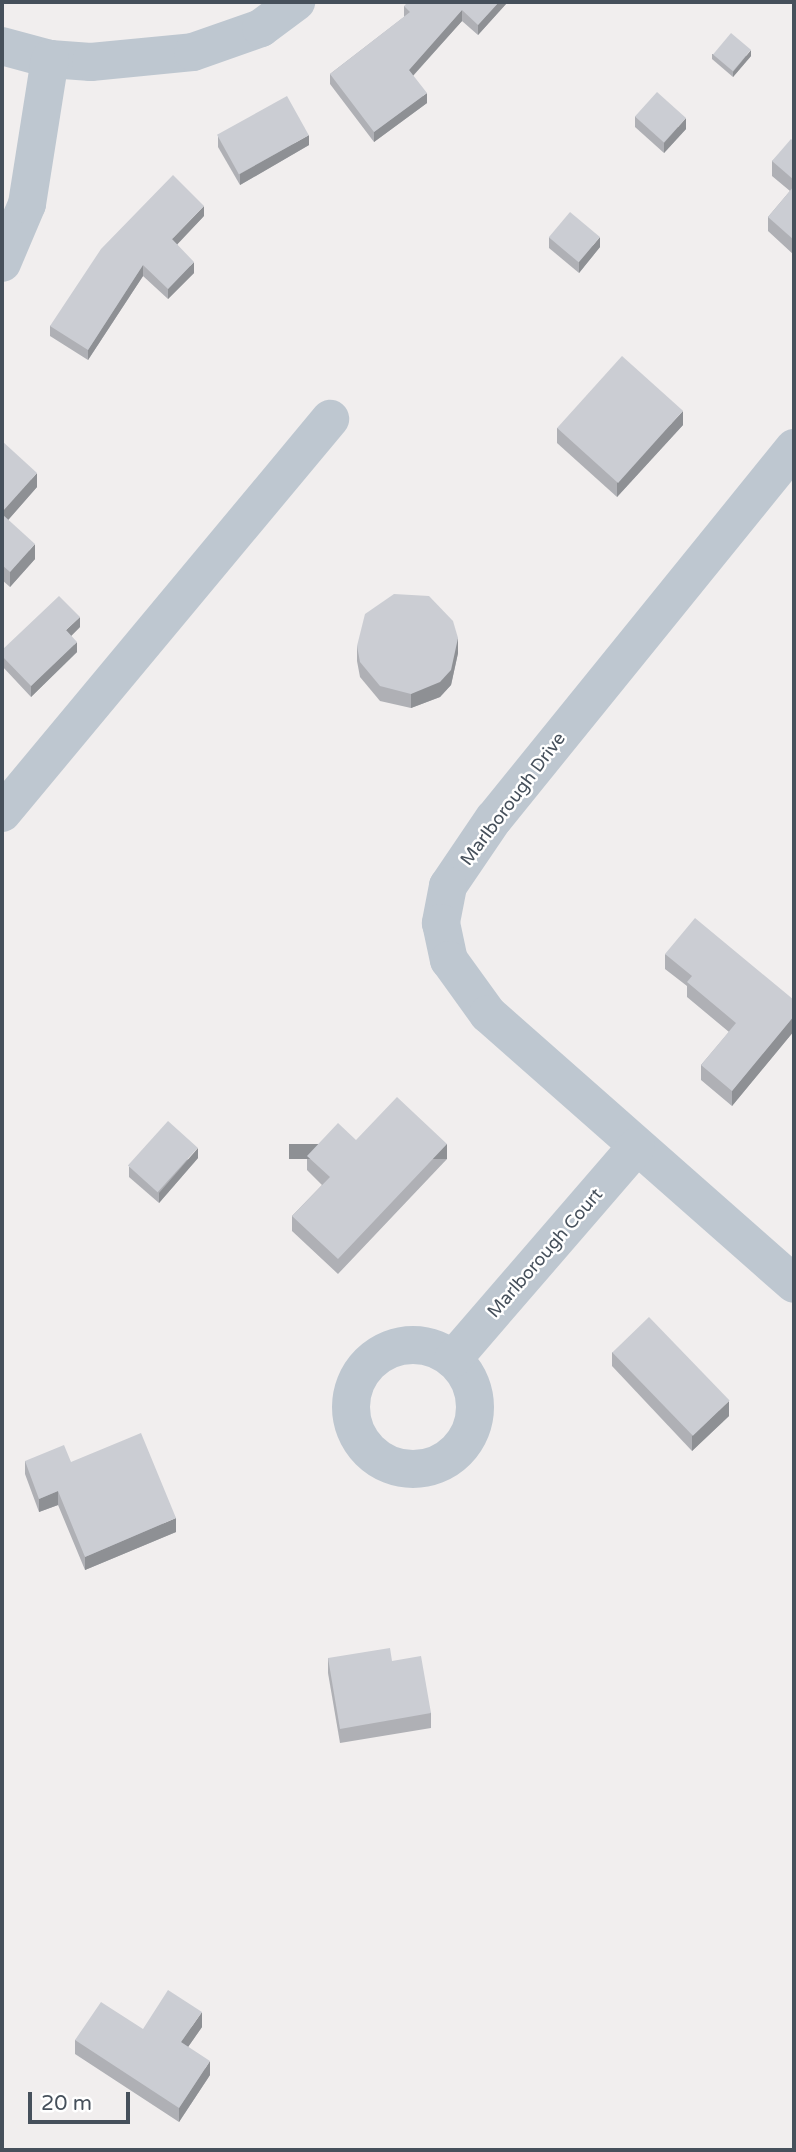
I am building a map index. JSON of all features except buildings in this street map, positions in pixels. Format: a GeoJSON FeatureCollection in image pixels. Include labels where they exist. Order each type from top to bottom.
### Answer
{"type":"FeatureCollection","features":[{"type":"Feature","properties":{"kind":"street"},"geometry":{"type":"LineString","coordinates":[[2,46],[50,59],[91,62],[193,52],[261,28],[296,2]]}},
{"type":"Feature","properties":{"kind":"street"},"geometry":{"type":"LineString","coordinates":[[2,263],[27,204],[50,59]]}},
{"type":"Feature","properties":{"kind":"street"},"geometry":{"type":"LineString","coordinates":[[2,813],[330,419]]}},
{"type":"Feature","properties":{"kind":"street","name":"Marlborough Drive"},"geometry":{"type":"LineString","coordinates":[[794,448],[494,818],[460,867],[442,905],[443,940],[464,985],[488,1014],[794,1284]]}},
{"type":"Feature","properties":{"kind":"street","name":"Marlborough Court"},"geometry":{"type":"LineString","coordinates":[[453,1359],[636,1147]]}}]}
